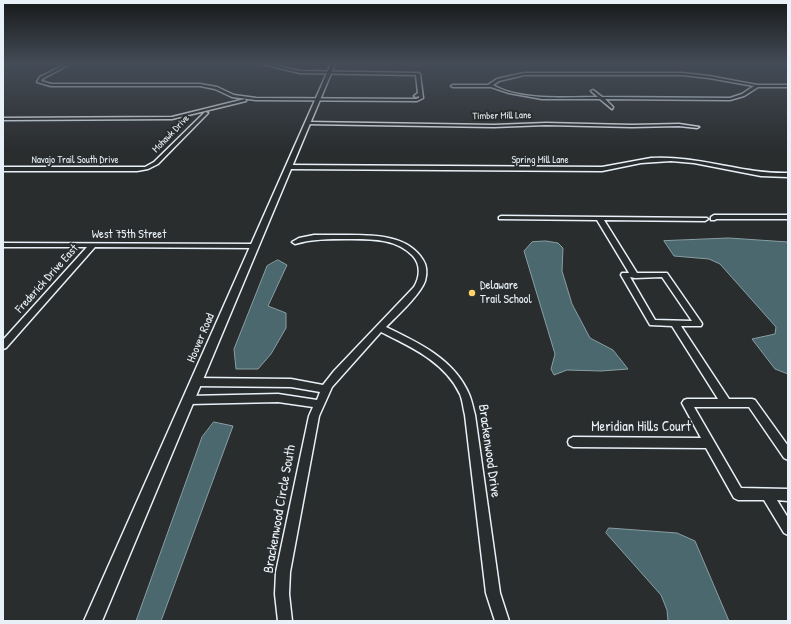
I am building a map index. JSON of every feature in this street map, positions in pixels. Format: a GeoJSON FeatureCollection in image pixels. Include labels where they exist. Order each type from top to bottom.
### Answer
{"type":"FeatureCollection","features":[{"type":"Feature","properties":{"kind":"street","name":"Hoover Road"},"geometry":{"type":"LineString","coordinates":[[93,621],[321,93]]}},
{"type":"Feature","properties":{"kind":"street"},"geometry":{"type":"LineString","coordinates":[[518,93],[536,98],[730,98],[743,96],[747,93]]}},
{"type":"Feature","properties":{"kind":"street"},"geometry":{"type":"LineString","coordinates":[[596,93],[612,108]]}},
{"type":"Feature","properties":{"kind":"street"},"geometry":{"type":"LineString","coordinates":[[217,107],[230,94],[256,99]]}},
{"type":"Feature","properties":{"kind":"street"},"geometry":{"type":"LineString","coordinates":[[404,100],[420,97]]}},
{"type":"Feature","properties":{"kind":"street"},"geometry":{"type":"LineString","coordinates":[[184,117],[241,101],[256,99],[404,100],[420,97]]}},
{"type":"Feature","properties":{"kind":"street","name":"Mohawk Drive"},"geometry":{"type":"LineString","coordinates":[[146,168],[156,163],[197,120],[208,111]]}},
{"type":"Feature","properties":{"kind":"street"},"geometry":{"type":"LineString","coordinates":[[3,119],[153,119],[192,117],[197,120]]}},
{"type":"Feature","properties":{"kind":"street","name":"Timber Mill Lane"},"geometry":{"type":"LineString","coordinates":[[308,123],[494,126],[546,124],[697,127]]}},
{"type":"Feature","properties":{"kind":"street","name":"Spring Mill Lane"},"geometry":{"type":"LineString","coordinates":[[289,167],[602,169],[619,167],[643,160],[668,159],[690,161],[759,173],[788,175]]}},
{"type":"Feature","properties":{"kind":"street","name":"Navajo Trail South Drive"},"geometry":{"type":"LineString","coordinates":[[3,169],[146,168]]}},
{"type":"Feature","properties":{"kind":"street"},"geometry":{"type":"LineString","coordinates":[[713,219],[714,217],[788,217]]}},
{"type":"Feature","properties":{"kind":"street"},"geometry":{"type":"LineString","coordinates":[[501,218],[705,219]]}},
{"type":"Feature","properties":{"kind":"street"},"geometry":{"type":"LineString","coordinates":[[599,218],[635,276]]}},
{"type":"Feature","properties":{"kind":"street","name":"Brackenwood Circle South"},"geometry":{"type":"LineString","coordinates":[[285,621],[282,594],[283,572],[309,434],[318,404],[326,389],[337,374],[417,289],[422,279],[421,264],[411,251],[395,242],[374,237],[312,237],[296,242]]}},
{"type":"Feature","properties":{"kind":"street","name":"West 75th Street"},"geometry":{"type":"LineString","coordinates":[[3,245],[255,246]]}},
{"type":"Feature","properties":{"kind":"street","name":"Frederick Drive East"},"geometry":{"type":"LineString","coordinates":[[3,346],[93,246]]}},
{"type":"Feature","properties":{"kind":"street"},"geometry":{"type":"LineString","coordinates":[[625,275],[664,275],[698,324],[674,323],[653,323],[625,275]]}},
{"type":"Feature","properties":{"kind":"street"},"geometry":{"type":"LineString","coordinates":[[674,323],[726,403]]}},
{"type":"Feature","properties":{"kind":"street","name":"Brackenwood Drive"},"geometry":{"type":"LineString","coordinates":[[380,328],[432,355],[455,377],[464,393],[470,415],[493,593],[502,621]]}},
{"type":"Feature","properties":{"kind":"street"},"geometry":{"type":"LineString","coordinates":[[196,382],[291,383],[326,389]]}},
{"type":"Feature","properties":{"kind":"street"},"geometry":{"type":"LineString","coordinates":[[189,400],[278,398],[318,404]]}},
{"type":"Feature","properties":{"kind":"street","name":"Meridian Hills Court"},"geometry":{"type":"LineString","coordinates":[[788,455],[784,444],[752,403],[687,403],[738,494],[788,496]]}},
{"type":"Feature","properties":{"kind":"street","name":"Meridian Hills Court"},"geometry":{"type":"LineString","coordinates":[[573,442],[709,443]]}},
{"type":"Feature","properties":{"kind":"street"},"geometry":{"type":"LineString","coordinates":[[767,495],[788,529]]}},
{"type":"Feature","properties":{"kind":"water"},"geometry":{"type":"Polygon","coordinates":[[[729,238],[788,242],[788,374],[775,369],[752,339],[775,334],[776,327],[720,264],[709,259],[674,256],[664,241],[729,238]]]}},
{"type":"Feature","properties":{"kind":"water"},"geometry":{"type":"Polygon","coordinates":[[[546,241],[558,243],[563,248],[562,271],[572,304],[590,338],[613,350],[628,369],[601,371],[567,370],[554,375],[551,369],[555,354],[524,251],[532,242],[546,241]]]}},
{"type":"Feature","properties":{"kind":"water"},"geometry":{"type":"Polygon","coordinates":[[[278,260],[287,265],[268,306],[286,313],[286,328],[271,354],[258,369],[236,369],[234,349],[267,266],[278,260]]]}},
{"type":"Feature","properties":{"kind":"water"},"geometry":{"type":"Polygon","coordinates":[[[214,422],[233,426],[161,621],[136,621],[202,437],[214,422]]]}},
{"type":"Feature","properties":{"kind":"water"},"geometry":{"type":"Polygon","coordinates":[[[609,528],[677,533],[695,541],[729,621],[668,621],[667,610],[661,595],[606,533],[609,528]]]}},
{"type":"Feature","properties":{"kind":"place","name":"Delaware Trail School"},"geometry":{"type":"Point","coordinates":[472,293]}}]}
